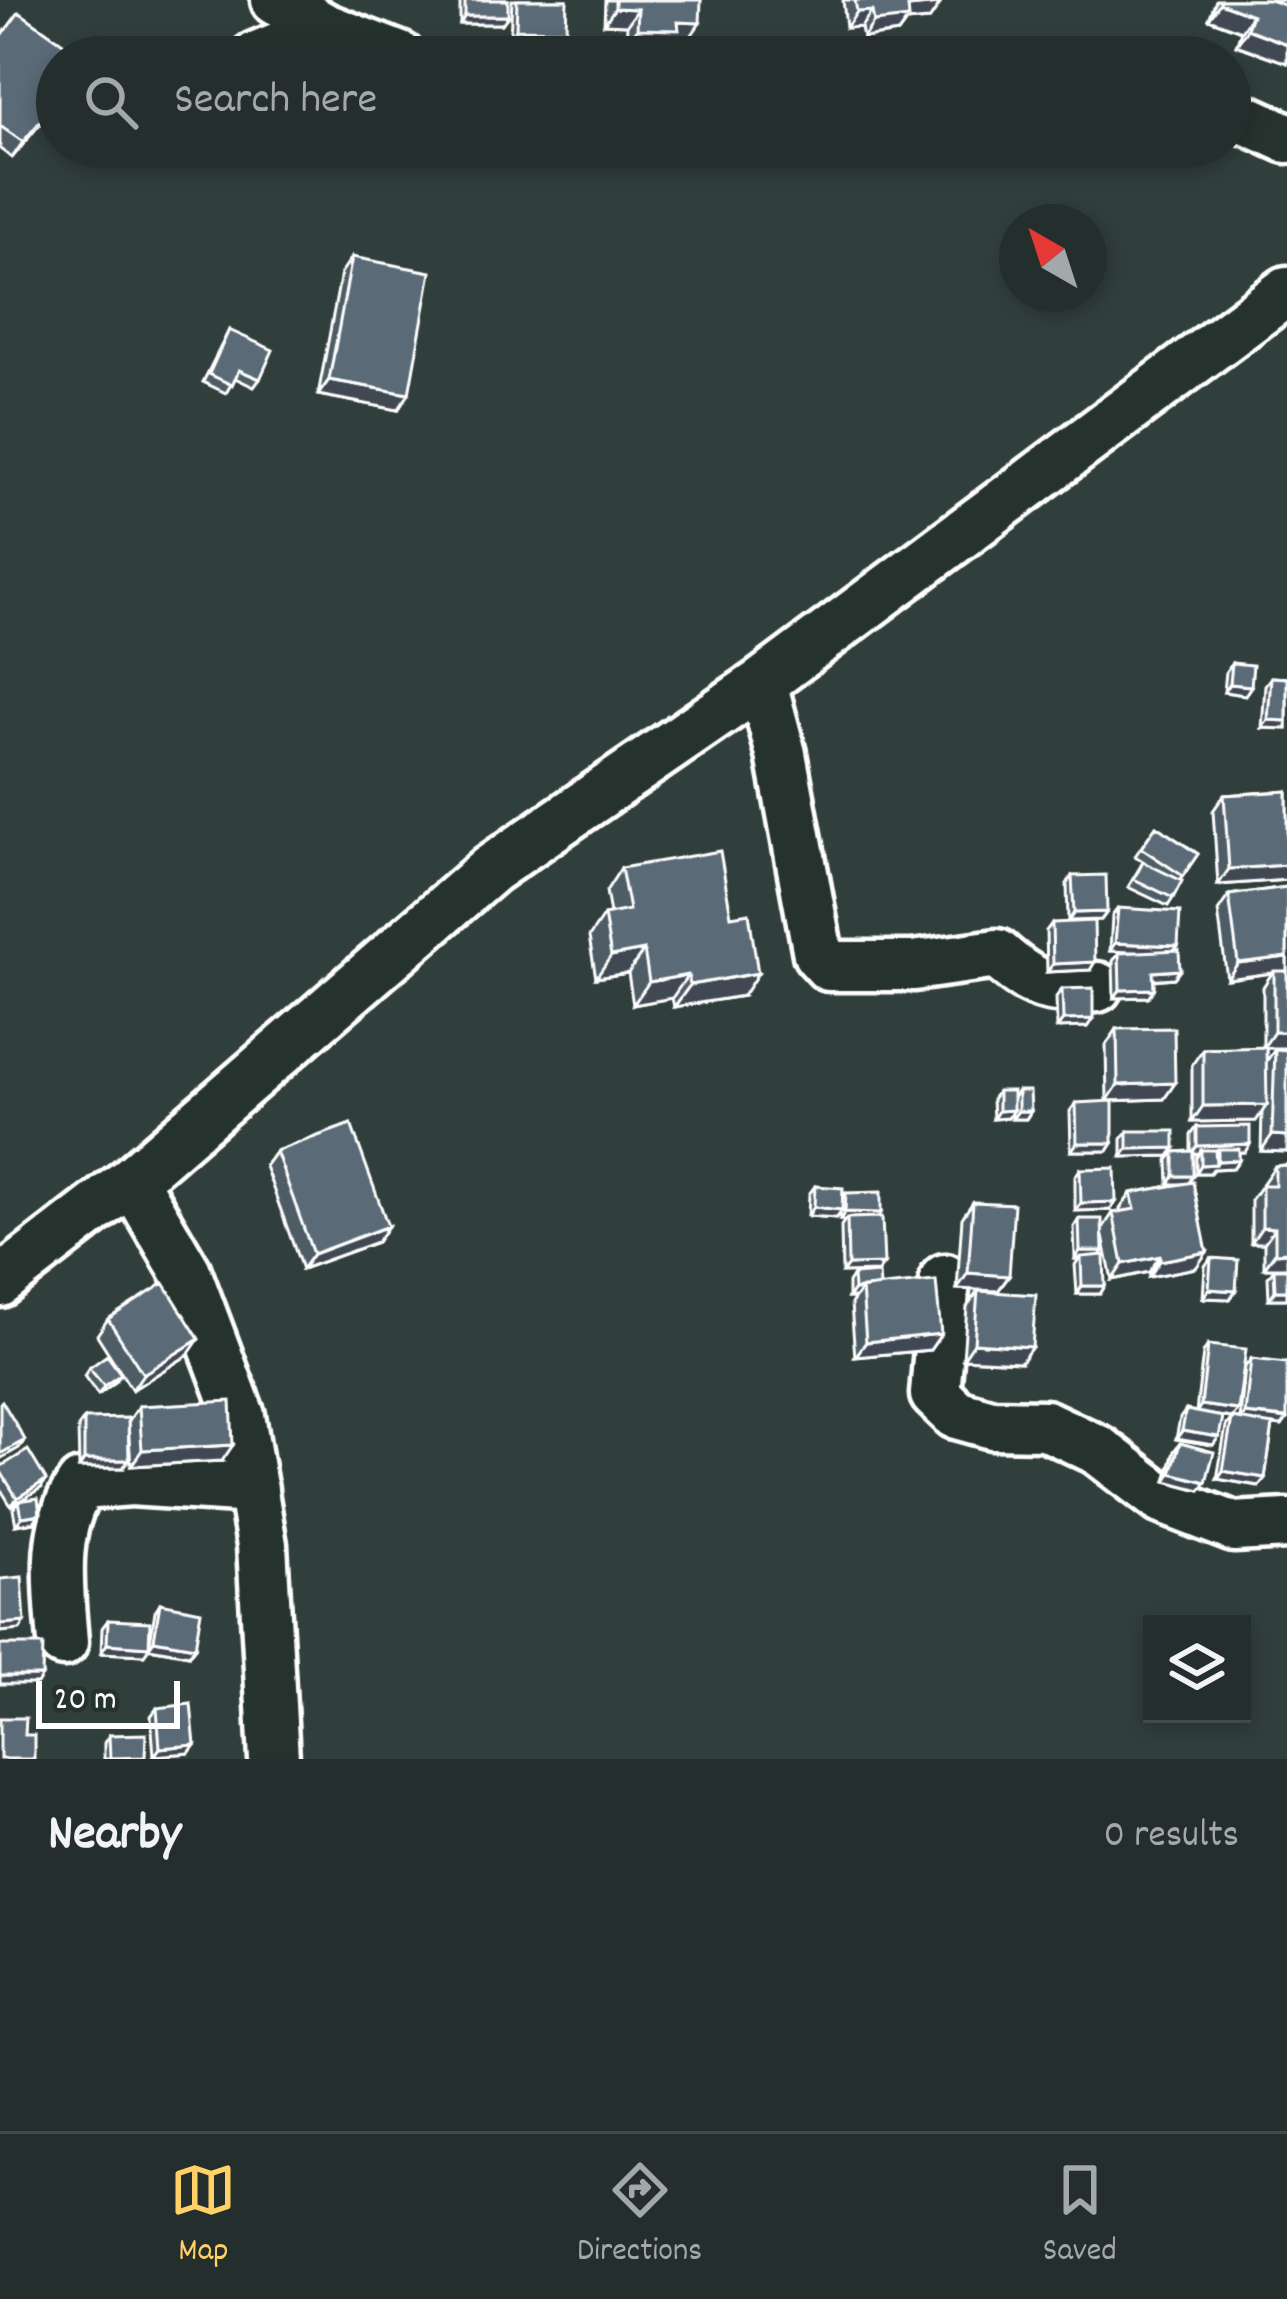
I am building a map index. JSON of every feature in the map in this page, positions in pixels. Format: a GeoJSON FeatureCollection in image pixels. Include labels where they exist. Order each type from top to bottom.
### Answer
{"type":"FeatureCollection","features":[{"type":"Feature","properties":{"kind":"street"},"geometry":{"type":"LineString","coordinates":[[276,0],[346,36]]}},
{"type":"Feature","properties":{"kind":"street"},"geometry":{"type":"LineString","coordinates":[[306,36],[326,28]]}},
{"type":"Feature","properties":{"kind":"street"},"geometry":{"type":"LineString","coordinates":[[1251,122],[1287,138]]}},
{"type":"Feature","properties":{"kind":"street"},"geometry":{"type":"LineString","coordinates":[[0,1282],[132,1180],[491,868],[762,683],[1287,291]]}},
{"type":"Feature","properties":{"kind":"street"},"geometry":{"type":"LineString","coordinates":[[762,683],[781,754],[818,954],[829,966],[913,966],[997,954],[1024,978],[1053,990],[1097,987]]}},
{"type":"Feature","properties":{"kind":"street"},"geometry":{"type":"LineString","coordinates":[[132,1180],[186,1272],[240,1416],[262,1545],[274,1759]]}},
{"type":"Feature","properties":{"kind":"street"},"geometry":{"type":"LineString","coordinates":[[945,1279],[935,1394],[956,1414],[992,1424],[1045,1425],[1098,1450],[1162,1498],[1234,1527],[1287,1524]]}},
{"type":"Feature","properties":{"kind":"street"},"geometry":{"type":"LineString","coordinates":[[63,1642],[60,1546],[66,1507],[81,1485],[131,1481],[253,1489]]}},
{"type":"Feature","properties":{"kind":"building"},"geometry":{"type":"Polygon","coordinates":[[[465,0],[508,0],[508,16],[465,16],[465,0]]]}},
{"type":"Feature","properties":{"kind":"building"},"geometry":{"type":"Polygon","coordinates":[[[517,0],[567,0],[566,30],[516,29],[517,0]]]}},
{"type":"Feature","properties":{"kind":"building"},"geometry":{"type":"Polygon","coordinates":[[[615,0],[701,0],[700,23],[678,22],[679,30],[637,29],[638,9],[615,8],[615,0]]]}},
{"type":"Feature","properties":{"kind":"building"},"geometry":{"type":"Polygon","coordinates":[[[855,0],[940,0],[940,4],[908,7],[909,18],[874,22],[872,11],[857,12],[855,0]]]}},
{"type":"Feature","properties":{"kind":"building"},"geometry":{"type":"Polygon","coordinates":[[[1221,0],[1270,0],[1287,6],[1287,44],[1247,29],[1252,15],[1221,0]]]}},
{"type":"Feature","properties":{"kind":"building"},"geometry":{"type":"Polygon","coordinates":[[[19,12],[53,36],[36,36],[36,126],[23,142],[0,126],[0,38],[19,12]]]}},
{"type":"Feature","properties":{"kind":"building"},"geometry":{"type":"Polygon","coordinates":[[[352,257],[431,272],[409,394],[329,380],[352,257]]]}},
{"type":"Feature","properties":{"kind":"building"},"geometry":{"type":"Polygon","coordinates":[[[229,330],[273,350],[260,379],[239,370],[232,385],[209,374],[229,330]]]}},
{"type":"Feature","properties":{"kind":"building"},"geometry":{"type":"Polygon","coordinates":[[[1232,663],[1253,665],[1251,686],[1230,684],[1232,663]]]}},
{"type":"Feature","properties":{"kind":"building"},"geometry":{"type":"Polygon","coordinates":[[[1271,677],[1287,678],[1287,721],[1268,720],[1271,677]]]}},
{"type":"Feature","properties":{"kind":"building"},"geometry":{"type":"Polygon","coordinates":[[[1287,791],[1287,865],[1229,869],[1224,795],[1287,791]]]}},
{"type":"Feature","properties":{"kind":"building"},"geometry":{"type":"Polygon","coordinates":[[[1156,826],[1198,854],[1183,876],[1141,848],[1156,826]]]}},
{"type":"Feature","properties":{"kind":"building"},"geometry":{"type":"Polygon","coordinates":[[[720,851],[731,916],[749,913],[758,973],[690,985],[688,975],[649,982],[644,950],[611,956],[604,915],[629,910],[621,868],[720,851]]]}},
{"type":"Feature","properties":{"kind":"building"},"geometry":{"type":"Polygon","coordinates":[[[1143,862],[1182,881],[1173,898],[1134,879],[1143,862]]]}},
{"type":"Feature","properties":{"kind":"building"},"geometry":{"type":"Polygon","coordinates":[[[1106,875],[1107,912],[1074,913],[1072,876],[1106,875]]]}},
{"type":"Feature","properties":{"kind":"building"},"geometry":{"type":"Polygon","coordinates":[[[1287,887],[1287,957],[1238,963],[1229,895],[1287,887]]]}},
{"type":"Feature","properties":{"kind":"building"},"geometry":{"type":"Polygon","coordinates":[[[1118,908],[1180,912],[1178,946],[1115,943],[1118,908]]]}},
{"type":"Feature","properties":{"kind":"building"},"geometry":{"type":"Polygon","coordinates":[[[1094,921],[1095,962],[1053,964],[1052,923],[1094,921]]]}},
{"type":"Feature","properties":{"kind":"building"},"geometry":{"type":"Polygon","coordinates":[[[1179,950],[1180,970],[1153,972],[1154,989],[1120,990],[1119,953],[1179,950]]]}},
{"type":"Feature","properties":{"kind":"building"},"geometry":{"type":"Polygon","coordinates":[[[1274,971],[1287,971],[1287,1032],[1274,1032],[1274,971]]]}},
{"type":"Feature","properties":{"kind":"building"},"geometry":{"type":"Polygon","coordinates":[[[1093,988],[1093,1019],[1063,1020],[1062,989],[1093,988]]]}},
{"type":"Feature","properties":{"kind":"building"},"geometry":{"type":"Polygon","coordinates":[[[1174,1028],[1175,1083],[1118,1085],[1117,1029],[1174,1028]]]}},
{"type":"Feature","properties":{"kind":"building"},"geometry":{"type":"Polygon","coordinates":[[[1266,1047],[1267,1105],[1203,1106],[1203,1049],[1266,1047]]]}},
{"type":"Feature","properties":{"kind":"building"},"geometry":{"type":"Polygon","coordinates":[[[1275,1049],[1287,1050],[1287,1136],[1272,1135],[1275,1049]]]}},
{"type":"Feature","properties":{"kind":"building"},"geometry":{"type":"Polygon","coordinates":[[[998,1091],[1013,1091],[1013,1110],[998,1111],[998,1091]]]}},
{"type":"Feature","properties":{"kind":"building"},"geometry":{"type":"Polygon","coordinates":[[[1018,1091],[1030,1091],[1031,1111],[1018,1111],[1018,1091]]]}},
{"type":"Feature","properties":{"kind":"building"},"geometry":{"type":"Polygon","coordinates":[[[1113,1101],[1113,1143],[1077,1143],[1076,1103],[1113,1101]]]}},
{"type":"Feature","properties":{"kind":"building"},"geometry":{"type":"Polygon","coordinates":[[[351,1124],[388,1226],[313,1254],[276,1151],[351,1124]]]}},
{"type":"Feature","properties":{"kind":"building"},"geometry":{"type":"Polygon","coordinates":[[[1250,1126],[1250,1144],[1197,1146],[1197,1127],[1250,1126]]]}},
{"type":"Feature","properties":{"kind":"building"},"geometry":{"type":"Polygon","coordinates":[[[1128,1131],[1175,1131],[1175,1148],[1128,1149],[1128,1131]]]}},
{"type":"Feature","properties":{"kind":"building"},"geometry":{"type":"Polygon","coordinates":[[[1218,1149],[1239,1149],[1239,1160],[1218,1161],[1218,1149]]]}},
{"type":"Feature","properties":{"kind":"building"},"geometry":{"type":"Polygon","coordinates":[[[1201,1150],[1215,1150],[1216,1164],[1201,1165],[1201,1150]]]}},
{"type":"Feature","properties":{"kind":"building"},"geometry":{"type":"Polygon","coordinates":[[[1193,1151],[1193,1176],[1174,1176],[1174,1152],[1193,1151]]]}},
{"type":"Feature","properties":{"kind":"building"},"geometry":{"type":"Polygon","coordinates":[[[1287,1165],[1287,1252],[1275,1253],[1275,1228],[1262,1227],[1262,1185],[1275,1185],[1275,1166],[1287,1165]]]}},
{"type":"Feature","properties":{"kind":"building"},"geometry":{"type":"Polygon","coordinates":[[[1115,1168],[1116,1202],[1081,1203],[1080,1169],[1115,1168]]]}},
{"type":"Feature","properties":{"kind":"building"},"geometry":{"type":"Polygon","coordinates":[[[1193,1182],[1207,1252],[1123,1264],[1113,1213],[1135,1209],[1131,1193],[1193,1182]]]}},
{"type":"Feature","properties":{"kind":"building"},"geometry":{"type":"Polygon","coordinates":[[[815,1186],[843,1188],[842,1210],[814,1207],[815,1186]]]}},
{"type":"Feature","properties":{"kind":"building"},"geometry":{"type":"Polygon","coordinates":[[[881,1192],[881,1213],[845,1212],[846,1193],[881,1192]]]}},
{"type":"Feature","properties":{"kind":"building"},"geometry":{"type":"Polygon","coordinates":[[[973,1202],[1014,1204],[1009,1276],[968,1273],[973,1202]]]}},
{"type":"Feature","properties":{"kind":"building"},"geometry":{"type":"Polygon","coordinates":[[[882,1217],[884,1264],[848,1265],[847,1218],[882,1217]]]}},
{"type":"Feature","properties":{"kind":"building"},"geometry":{"type":"Polygon","coordinates":[[[1079,1219],[1102,1219],[1103,1251],[1080,1251],[1079,1219]]]}},
{"type":"Feature","properties":{"kind":"building"},"geometry":{"type":"Polygon","coordinates":[[[1104,1255],[1105,1286],[1082,1286],[1081,1257],[1104,1255]]]}},
{"type":"Feature","properties":{"kind":"building"},"geometry":{"type":"Polygon","coordinates":[[[1211,1258],[1238,1260],[1236,1291],[1209,1289],[1211,1258]]]}},
{"type":"Feature","properties":{"kind":"building"},"geometry":{"type":"Polygon","coordinates":[[[1274,1269],[1287,1269],[1287,1291],[1275,1291],[1274,1269]]]}},
{"type":"Feature","properties":{"kind":"building"},"geometry":{"type":"Polygon","coordinates":[[[879,1273],[880,1286],[854,1290],[853,1275],[879,1273]]]}},
{"type":"Feature","properties":{"kind":"building"},"geometry":{"type":"Polygon","coordinates":[[[936,1281],[941,1334],[866,1342],[862,1288],[936,1281]]]}},
{"type":"Feature","properties":{"kind":"building"},"geometry":{"type":"Polygon","coordinates":[[[164,1283],[199,1339],[143,1374],[108,1319],[164,1283]]]}},
{"type":"Feature","properties":{"kind":"building"},"geometry":{"type":"Polygon","coordinates":[[[978,1291],[1036,1295],[1032,1347],[974,1343],[978,1291]]]}},
{"type":"Feature","properties":{"kind":"building"},"geometry":{"type":"Polygon","coordinates":[[[1208,1345],[1246,1349],[1238,1410],[1201,1405],[1208,1345]]]}},
{"type":"Feature","properties":{"kind":"building"},"geometry":{"type":"Polygon","coordinates":[[[107,1355],[121,1374],[104,1386],[89,1368],[107,1355]]]}},
{"type":"Feature","properties":{"kind":"building"},"geometry":{"type":"Polygon","coordinates":[[[1251,1359],[1287,1363],[1287,1418],[1245,1414],[1251,1359]]]}},
{"type":"Feature","properties":{"kind":"building"},"geometry":{"type":"Polygon","coordinates":[[[231,1401],[233,1445],[142,1450],[139,1406],[231,1401]]]}},
{"type":"Feature","properties":{"kind":"building"},"geometry":{"type":"Polygon","coordinates":[[[0,1403],[25,1440],[0,1454],[0,1403]]]}},
{"type":"Feature","properties":{"kind":"building"},"geometry":{"type":"Polygon","coordinates":[[[1186,1410],[1223,1417],[1219,1437],[1182,1431],[1186,1410]]]}},
{"type":"Feature","properties":{"kind":"building"},"geometry":{"type":"Polygon","coordinates":[[[128,1418],[129,1460],[84,1460],[84,1419],[128,1418]]]}},
{"type":"Feature","properties":{"kind":"building"},"geometry":{"type":"Polygon","coordinates":[[[1232,1418],[1273,1425],[1265,1478],[1223,1471],[1232,1418]]]}},
{"type":"Feature","properties":{"kind":"building"},"geometry":{"type":"Polygon","coordinates":[[[1180,1443],[1214,1452],[1206,1482],[1171,1473],[1180,1443]]]}},
{"type":"Feature","properties":{"kind":"building"},"geometry":{"type":"Polygon","coordinates":[[[28,1450],[46,1480],[17,1498],[0,1467],[28,1450]]]}},
{"type":"Feature","properties":{"kind":"building"},"geometry":{"type":"Polygon","coordinates":[[[38,1498],[40,1514],[22,1517],[19,1501],[38,1498]]]}},
{"type":"Feature","properties":{"kind":"building"},"geometry":{"type":"Polygon","coordinates":[[[22,1577],[25,1622],[0,1624],[0,1579],[22,1577]]]}},
{"type":"Feature","properties":{"kind":"building"},"geometry":{"type":"Polygon","coordinates":[[[160,1603],[201,1611],[195,1647],[154,1640],[160,1603]]]}},
{"type":"Feature","properties":{"kind":"building"},"geometry":{"type":"Polygon","coordinates":[[[108,1620],[150,1622],[149,1647],[107,1644],[108,1620]]]}},
{"type":"Feature","properties":{"kind":"building"},"geometry":{"type":"Polygon","coordinates":[[[0,1645],[43,1645],[42,1676],[0,1676],[0,1645]]]}},
{"type":"Feature","properties":{"kind":"building"},"geometry":{"type":"Polygon","coordinates":[[[191,1704],[195,1745],[160,1748],[157,1708],[191,1704]]]}},
{"type":"Feature","properties":{"kind":"building"},"geometry":{"type":"Polygon","coordinates":[[[0,1718],[26,1718],[25,1735],[34,1735],[34,1759],[0,1759],[0,1718]]]}},
{"type":"Feature","properties":{"kind":"building"},"geometry":{"type":"Polygon","coordinates":[[[146,1734],[145,1757],[110,1758],[109,1735],[146,1734]]]}}]}
